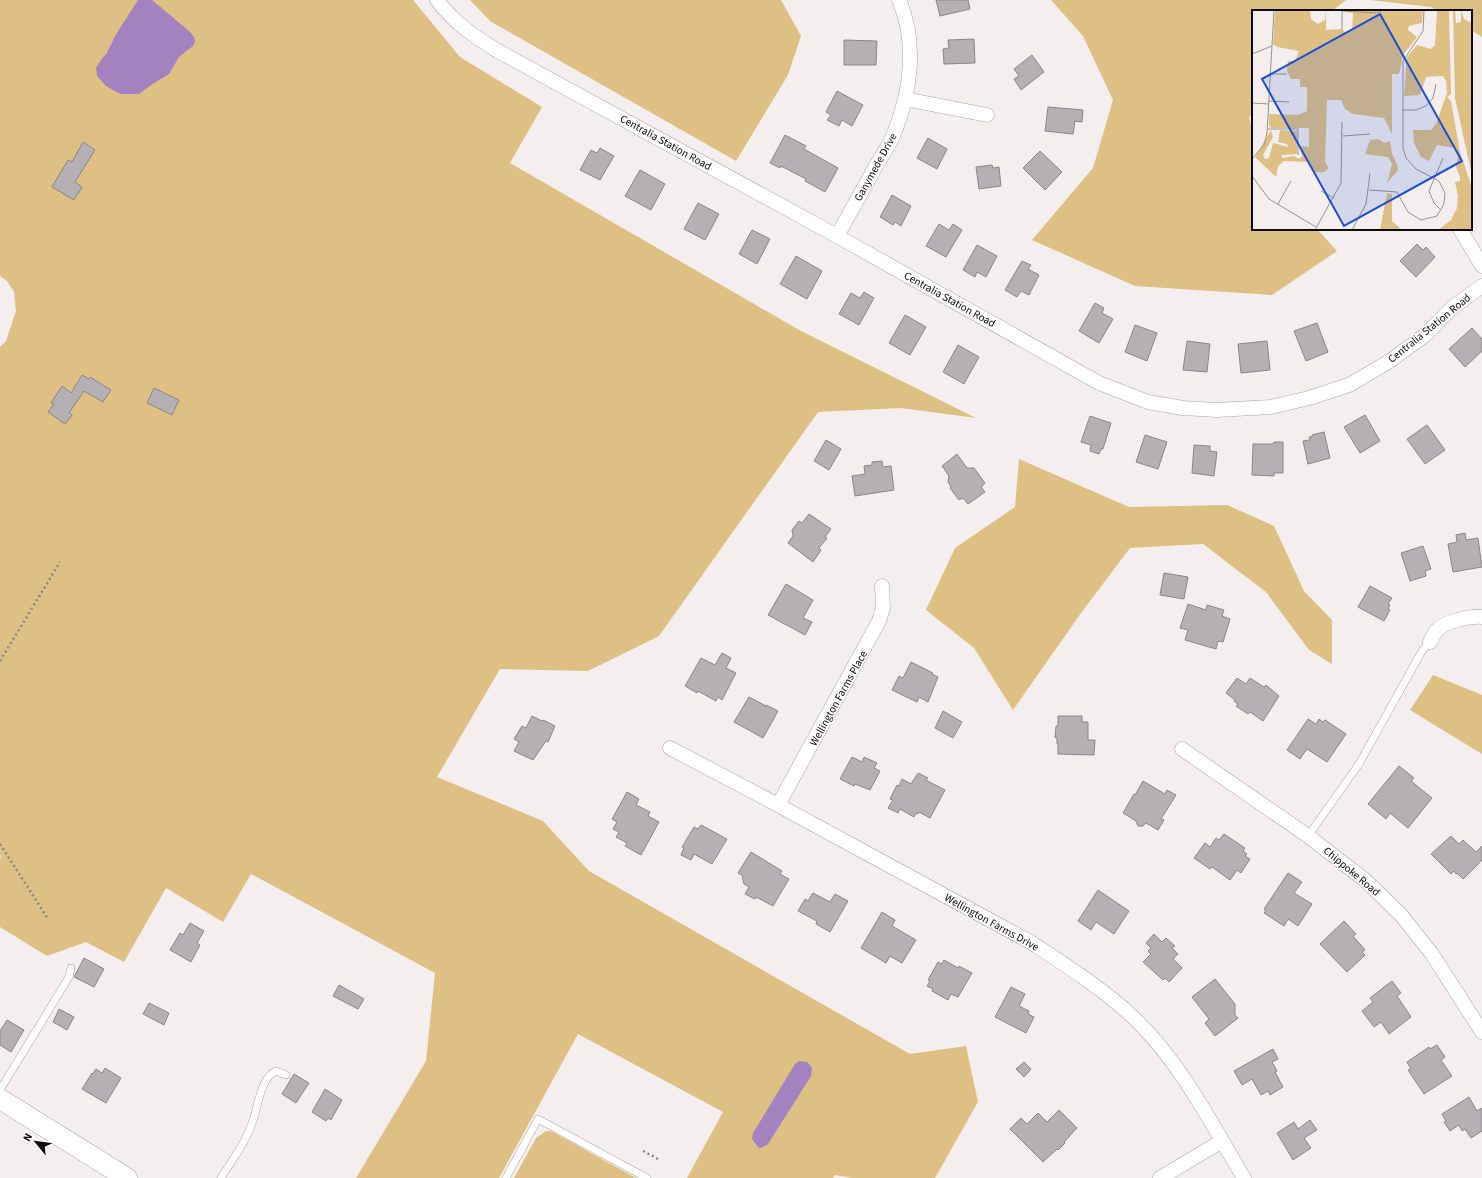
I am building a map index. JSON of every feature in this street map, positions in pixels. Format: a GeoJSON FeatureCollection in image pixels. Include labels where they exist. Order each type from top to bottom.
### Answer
{"type":"FeatureCollection","features":[{"type":"Feature","properties":{"kind":"street","name":"Centralia Station Road"},"geometry":{"type":"LineString","coordinates":[[437,0],[458,24],[479,40],[1100,382],[1148,402],[1183,408],[1217,410],[1272,407],[1309,398],[1349,385],[1390,361],[1425,335],[1453,307],[1482,286]]}},
{"type":"Feature","properties":{"kind":"street","name":"Ganymede Drive"},"geometry":{"type":"LineString","coordinates":[[837,236],[895,132],[905,99],[909,73],[910,40],[905,13],[899,0]]}},
{"type":"Feature","properties":{"kind":"street"},"geometry":{"type":"LineString","coordinates":[[905,99],[987,115]]}},
{"type":"Feature","properties":{"kind":"street"},"geometry":{"type":"LineString","coordinates":[[1461,230],[1482,266]]}},
{"type":"Feature","properties":{"kind":"street","name":"Wellington Farms Place"},"geometry":{"type":"LineString","coordinates":[[778,805],[879,621],[883,608],[882,586]]}},
{"type":"Feature","properties":{"kind":"street"},"geometry":{"type":"LineString","coordinates":[[1430,642],[1437,630],[1445,625],[1461,619],[1475,616],[1482,617]]}},
{"type":"Feature","properties":{"kind":"street","name":"Wellington Farms Drive"},"geometry":{"type":"LineString","coordinates":[[670,748],[1032,943],[1068,966],[1102,991],[1134,1019],[1156,1042],[1180,1073],[1244,1178]]}},
{"type":"Feature","properties":{"kind":"street","name":"Chippoke Road"},"geometry":{"type":"LineString","coordinates":[[1182,749],[1308,836],[1366,880],[1401,915],[1432,954],[1482,1032]]}},
{"type":"Feature","properties":{"kind":"street"},"geometry":{"type":"LineString","coordinates":[[0,1099],[127,1178]]}},
{"type":"Feature","properties":{"kind":"street"},"geometry":{"type":"LineString","coordinates":[[1160,1178],[1222,1141]]}},
{"type":"Feature","properties":{"kind":"lane"},"geometry":{"type":"LineString","coordinates":[[1308,836],[1359,764],[1422,651],[1430,642]]}},
{"type":"Feature","properties":{"kind":"lane"},"geometry":{"type":"LineString","coordinates":[[0,1090],[69,977],[71,968]]}},
{"type":"Feature","properties":{"kind":"lane"},"geometry":{"type":"LineString","coordinates":[[221,1178],[248,1134],[260,1095],[267,1080],[272,1073],[276,1071],[286,1075]]}},
{"type":"Feature","properties":{"kind":"lane"},"geometry":{"type":"LineString","coordinates":[[506,1178],[538,1119],[647,1178]]}},
{"type":"Feature","properties":{"kind":"path"},"geometry":{"type":"LineString","coordinates":[[0,662],[60,562]]}},
{"type":"Feature","properties":{"kind":"path"},"geometry":{"type":"LineString","coordinates":[[0,844],[48,919]]}},
{"type":"Feature","properties":{"kind":"path"},"geometry":{"type":"LineString","coordinates":[[643,1151],[658,1159]]}},
{"type":"Feature","properties":{"kind":"shaded area"},"geometry":{"type":"Polygon","coordinates":[[[0,0],[413,0],[460,57],[542,107],[510,163],[801,331],[976,418],[901,408],[818,412],[659,636],[588,671],[500,669],[437,777],[543,821],[589,871],[910,1054],[966,1046],[978,1102],[935,1178],[853,1178],[835,1175],[833,1178],[687,1178],[723,1112],[578,1034],[499,1178],[356,1178],[426,1061],[435,973],[251,874],[223,922],[166,888],[124,962],[86,942],[47,956],[0,927],[0,347],[6,341],[16,311],[14,292],[7,281],[0,276],[0,0]]]}},
{"type":"Feature","properties":{"kind":"shaded area"},"geometry":{"type":"Polygon","coordinates":[[[138,0],[152,0],[189,31],[194,37],[195,42],[193,46],[179,57],[169,74],[139,94],[120,94],[106,86],[97,76],[96,68],[107,53],[115,36],[138,0]]]}},
{"type":"Feature","properties":{"kind":"shaded area"},"geometry":{"type":"Polygon","coordinates":[[[470,0],[781,0],[801,36],[788,75],[736,161],[490,21],[470,0]]]}},
{"type":"Feature","properties":{"kind":"shaded area"},"geometry":{"type":"Polygon","coordinates":[[[1051,0],[1346,0],[1333,10],[1252,10],[1252,114],[1249,118],[1252,129],[1252,230],[1318,230],[1337,251],[1272,295],[1135,286],[1032,240],[1093,168],[1113,100],[1083,36],[1051,0]]]}},
{"type":"Feature","properties":{"kind":"shaded area"},"geometry":{"type":"Polygon","coordinates":[[[1370,0],[1482,0],[1482,37],[1472,31],[1472,10],[1436,10],[1431,7],[1370,0]]]}},
{"type":"Feature","properties":{"kind":"shaded area"},"geometry":{"type":"Polygon","coordinates":[[[1019,459],[1129,507],[1227,505],[1274,526],[1304,591],[1332,620],[1332,664],[1309,650],[1266,592],[1203,544],[1130,548],[1081,613],[1013,710],[974,648],[926,610],[955,548],[1015,507],[1019,459]]]}},
{"type":"Feature","properties":{"kind":"shaded area"},"geometry":{"type":"Polygon","coordinates":[[[1433,675],[1482,695],[1482,754],[1410,710],[1433,675]]]}},
{"type":"Feature","properties":{"kind":"shaded area"},"geometry":{"type":"Polygon","coordinates":[[[799,1061],[807,1062],[812,1068],[811,1076],[768,1144],[761,1148],[758,1147],[752,1139],[753,1133],[795,1064],[799,1061]]]}},
{"type":"Feature","properties":{"kind":"shaded area"},"geometry":{"type":"Polygon","coordinates":[[[546,1131],[551,1131],[636,1178],[514,1178],[536,1138],[546,1131]]]}},
{"type":"Feature","properties":{"kind":"building"},"geometry":{"type":"Polygon","coordinates":[[[936,0],[968,0],[970,9],[940,16],[936,0]]]}},
{"type":"Feature","properties":{"kind":"building"},"geometry":{"type":"Polygon","coordinates":[[[974,39],[975,63],[944,64],[943,49],[949,48],[948,40],[974,39]]]}},
{"type":"Feature","properties":{"kind":"building"},"geometry":{"type":"Polygon","coordinates":[[[844,40],[877,41],[876,65],[844,65],[844,40]]]}},
{"type":"Feature","properties":{"kind":"building"},"geometry":{"type":"Polygon","coordinates":[[[1032,55],[1044,72],[1021,90],[1014,79],[1019,76],[1014,69],[1032,55]]]}},
{"type":"Feature","properties":{"kind":"building"},"geometry":{"type":"Polygon","coordinates":[[[837,91],[863,105],[852,126],[842,120],[839,126],[827,120],[831,115],[826,112],[837,91]]]}},
{"type":"Feature","properties":{"kind":"building"},"geometry":{"type":"Polygon","coordinates":[[[1048,107],[1083,110],[1082,122],[1075,121],[1073,134],[1045,131],[1048,107]]]}},
{"type":"Feature","properties":{"kind":"building"},"geometry":{"type":"Polygon","coordinates":[[[785,135],[806,146],[804,149],[838,168],[825,192],[805,181],[806,179],[781,166],[780,168],[770,163],[785,135]]]}},
{"type":"Feature","properties":{"kind":"building"},"geometry":{"type":"Polygon","coordinates":[[[928,138],[947,149],[937,169],[917,158],[928,138]]]}},
{"type":"Feature","properties":{"kind":"building"},"geometry":{"type":"Polygon","coordinates":[[[83,142],[95,150],[75,182],[82,187],[74,200],[52,187],[68,160],[72,162],[83,142]]]}},
{"type":"Feature","properties":{"kind":"building"},"geometry":{"type":"Polygon","coordinates":[[[600,148],[614,156],[600,180],[580,170],[591,150],[597,153],[600,148]]]}},
{"type":"Feature","properties":{"kind":"building"},"geometry":{"type":"Polygon","coordinates":[[[1040,151],[1062,172],[1045,190],[1023,168],[1040,151]]]}},
{"type":"Feature","properties":{"kind":"building"},"geometry":{"type":"Polygon","coordinates":[[[992,165],[993,168],[999,167],[1001,186],[979,189],[976,167],[992,165]]]}},
{"type":"Feature","properties":{"kind":"building"},"geometry":{"type":"Polygon","coordinates":[[[640,170],[665,184],[651,210],[625,196],[640,170]]]}},
{"type":"Feature","properties":{"kind":"building"},"geometry":{"type":"Polygon","coordinates":[[[892,195],[911,206],[901,226],[895,222],[893,225],[880,217],[892,195]]]}},
{"type":"Feature","properties":{"kind":"building"},"geometry":{"type":"Polygon","coordinates":[[[698,203],[719,214],[705,240],[684,229],[698,203]]]}},
{"type":"Feature","properties":{"kind":"building"},"geometry":{"type":"Polygon","coordinates":[[[939,224],[949,230],[953,224],[962,230],[946,257],[926,246],[939,224]]]}},
{"type":"Feature","properties":{"kind":"building"},"geometry":{"type":"Polygon","coordinates":[[[752,230],[770,239],[757,264],[739,254],[752,230]]]}},
{"type":"Feature","properties":{"kind":"building"},"geometry":{"type":"Polygon","coordinates":[[[1417,244],[1423,250],[1426,247],[1435,257],[1416,277],[1400,261],[1417,244]]]}},
{"type":"Feature","properties":{"kind":"building"},"geometry":{"type":"Polygon","coordinates":[[[977,245],[997,256],[986,277],[977,272],[975,277],[963,270],[977,245]]]}},
{"type":"Feature","properties":{"kind":"building"},"geometry":{"type":"Polygon","coordinates":[[[796,256],[822,271],[807,299],[780,284],[796,256]]]}},
{"type":"Feature","properties":{"kind":"building"},"geometry":{"type":"Polygon","coordinates":[[[1022,261],[1031,265],[1028,269],[1039,275],[1029,295],[1021,291],[1017,297],[1005,290],[1022,261]]]}},
{"type":"Feature","properties":{"kind":"building"},"geometry":{"type":"Polygon","coordinates":[[[864,292],[874,298],[859,325],[839,314],[851,293],[860,298],[864,292]]]}},
{"type":"Feature","properties":{"kind":"building"},"geometry":{"type":"Polygon","coordinates":[[[1095,303],[1104,308],[1102,313],[1113,319],[1099,343],[1079,331],[1095,303]]]}},
{"type":"Feature","properties":{"kind":"building"},"geometry":{"type":"Polygon","coordinates":[[[905,315],[926,327],[910,355],[889,343],[905,315]]]}},
{"type":"Feature","properties":{"kind":"building"},"geometry":{"type":"Polygon","coordinates":[[[1317,323],[1328,352],[1306,361],[1294,331],[1317,323]]]}},
{"type":"Feature","properties":{"kind":"building"},"geometry":{"type":"Polygon","coordinates":[[[1135,325],[1157,333],[1147,361],[1125,352],[1135,325]]]}},
{"type":"Feature","properties":{"kind":"building"},"geometry":{"type":"Polygon","coordinates":[[[1472,328],[1482,339],[1482,351],[1465,367],[1449,349],[1472,328]]]}},
{"type":"Feature","properties":{"kind":"building"},"geometry":{"type":"Polygon","coordinates":[[[1187,341],[1210,344],[1207,372],[1183,370],[1187,341]]]}},
{"type":"Feature","properties":{"kind":"building"},"geometry":{"type":"Polygon","coordinates":[[[1267,341],[1270,370],[1241,373],[1238,344],[1267,341]]]}},
{"type":"Feature","properties":{"kind":"building"},"geometry":{"type":"Polygon","coordinates":[[[958,345],[979,357],[964,384],[943,372],[958,345]]]}},
{"type":"Feature","properties":{"kind":"building"},"geometry":{"type":"Polygon","coordinates":[[[82,375],[89,379],[90,377],[111,390],[103,402],[84,391],[69,413],[72,415],[65,424],[48,412],[54,404],[51,403],[62,386],[71,393],[82,375]]]}},
{"type":"Feature","properties":{"kind":"building"},"geometry":{"type":"Polygon","coordinates":[[[154,388],[179,400],[172,415],[147,403],[154,388]]]}},
{"type":"Feature","properties":{"kind":"building"},"geometry":{"type":"Polygon","coordinates":[[[1365,415],[1380,441],[1360,453],[1344,427],[1365,415]]]}},
{"type":"Feature","properties":{"kind":"building"},"geometry":{"type":"Polygon","coordinates":[[[1090,416],[1111,423],[1103,449],[1101,449],[1099,454],[1090,451],[1091,445],[1081,442],[1090,416]]]}},
{"type":"Feature","properties":{"kind":"building"},"geometry":{"type":"Polygon","coordinates":[[[1427,425],[1445,450],[1425,464],[1407,439],[1427,425]]]}},
{"type":"Feature","properties":{"kind":"building"},"geometry":{"type":"Polygon","coordinates":[[[1324,432],[1330,458],[1308,464],[1303,441],[1310,440],[1309,437],[1312,437],[1312,435],[1324,432]]]}},
{"type":"Feature","properties":{"kind":"building"},"geometry":{"type":"Polygon","coordinates":[[[1145,435],[1167,442],[1158,469],[1136,462],[1145,435]]]}},
{"type":"Feature","properties":{"kind":"building"},"geometry":{"type":"Polygon","coordinates":[[[826,440],[841,449],[829,470],[814,461],[826,440]]]}},
{"type":"Feature","properties":{"kind":"building"},"geometry":{"type":"Polygon","coordinates":[[[1274,442],[1283,442],[1283,473],[1274,473],[1274,476],[1252,475],[1253,444],[1273,444],[1274,442]]]}},
{"type":"Feature","properties":{"kind":"building"},"geometry":{"type":"Polygon","coordinates":[[[1194,445],[1210,446],[1210,451],[1217,452],[1214,476],[1192,473],[1194,445]]]}},
{"type":"Feature","properties":{"kind":"building"},"geometry":{"type":"Polygon","coordinates":[[[957,454],[967,468],[974,468],[985,483],[981,487],[985,492],[968,504],[963,498],[959,500],[950,488],[951,487],[948,482],[949,476],[942,466],[957,454]]]}},
{"type":"Feature","properties":{"kind":"building"},"geometry":{"type":"Polygon","coordinates":[[[882,461],[883,467],[891,466],[894,490],[855,496],[852,476],[865,474],[864,466],[872,465],[872,462],[882,461]]]}},
{"type":"Feature","properties":{"kind":"building"},"geometry":{"type":"Polygon","coordinates":[[[809,514],[831,529],[825,537],[827,538],[819,548],[821,550],[813,562],[788,543],[793,536],[792,530],[799,521],[802,523],[809,514]]]}},
{"type":"Feature","properties":{"kind":"building"},"geometry":{"type":"Polygon","coordinates":[[[1465,533],[1466,540],[1478,538],[1482,567],[1453,572],[1448,544],[1457,542],[1456,535],[1465,533]]]}},
{"type":"Feature","properties":{"kind":"building"},"geometry":{"type":"Polygon","coordinates":[[[1423,546],[1431,569],[1425,571],[1426,576],[1410,581],[1401,553],[1423,546]]]}},
{"type":"Feature","properties":{"kind":"building"},"geometry":{"type":"Polygon","coordinates":[[[1164,573],[1188,577],[1184,599],[1160,595],[1164,573]]]}},
{"type":"Feature","properties":{"kind":"building"},"geometry":{"type":"Polygon","coordinates":[[[786,584],[813,600],[803,618],[812,622],[805,635],[768,615],[786,584]]]}},
{"type":"Feature","properties":{"kind":"building"},"geometry":{"type":"Polygon","coordinates":[[[1370,586],[1392,598],[1388,604],[1390,605],[1388,609],[1390,610],[1384,621],[1358,607],[1370,586]]]}},
{"type":"Feature","properties":{"kind":"building"},"geometry":{"type":"Polygon","coordinates":[[[1188,604],[1206,610],[1207,605],[1224,610],[1222,616],[1230,619],[1223,642],[1218,641],[1216,649],[1185,640],[1188,630],[1180,628],[1188,604]]]}},
{"type":"Feature","properties":{"kind":"building"},"geometry":{"type":"Polygon","coordinates":[[[722,653],[731,658],[726,668],[736,673],[722,700],[718,697],[716,701],[685,686],[701,658],[715,665],[722,653]]]}},
{"type":"Feature","properties":{"kind":"building"},"geometry":{"type":"Polygon","coordinates":[[[911,662],[938,677],[928,702],[919,697],[917,702],[892,690],[899,676],[903,678],[911,662]]]}},
{"type":"Feature","properties":{"kind":"building"},"geometry":{"type":"Polygon","coordinates":[[[1237,678],[1246,684],[1250,678],[1264,687],[1266,685],[1279,696],[1263,721],[1250,712],[1248,714],[1236,706],[1238,704],[1234,701],[1235,700],[1226,693],[1237,678]]]}},
{"type":"Feature","properties":{"kind":"building"},"geometry":{"type":"Polygon","coordinates":[[[749,697],[778,711],[763,738],[734,722],[749,697]]]}},
{"type":"Feature","properties":{"kind":"building"},"geometry":{"type":"Polygon","coordinates":[[[943,711],[962,722],[953,738],[935,728],[943,711]]]}},
{"type":"Feature","properties":{"kind":"building"},"geometry":{"type":"Polygon","coordinates":[[[532,716],[555,726],[548,742],[546,741],[533,760],[514,751],[519,742],[514,739],[522,726],[526,728],[532,716]]]}},
{"type":"Feature","properties":{"kind":"building"},"geometry":{"type":"Polygon","coordinates":[[[1058,716],[1082,716],[1082,722],[1088,722],[1088,740],[1095,740],[1094,755],[1058,754],[1057,737],[1055,738],[1056,726],[1058,726],[1058,716]]]}},
{"type":"Feature","properties":{"kind":"building"},"geometry":{"type":"Polygon","coordinates":[[[1308,719],[1316,724],[1319,719],[1323,722],[1325,720],[1346,734],[1327,762],[1307,749],[1300,759],[1287,750],[1308,719]]]}},
{"type":"Feature","properties":{"kind":"building"},"geometry":{"type":"Polygon","coordinates":[[[852,757],[862,762],[864,757],[877,763],[874,768],[880,771],[870,790],[855,784],[854,786],[840,779],[852,757]]]}},
{"type":"Feature","properties":{"kind":"building"},"geometry":{"type":"Polygon","coordinates":[[[1399,766],[1414,778],[1411,781],[1432,798],[1408,828],[1390,813],[1386,819],[1368,804],[1399,766]]]}},
{"type":"Feature","properties":{"kind":"building"},"geometry":{"type":"Polygon","coordinates":[[[918,773],[928,778],[926,780],[945,790],[930,818],[919,812],[918,814],[916,813],[914,817],[900,809],[898,813],[888,808],[893,800],[890,799],[897,785],[899,786],[902,779],[911,784],[918,773]]]}},
{"type":"Feature","properties":{"kind":"building"},"geometry":{"type":"Polygon","coordinates":[[[1143,781],[1165,794],[1167,790],[1176,795],[1161,819],[1164,820],[1158,830],[1146,823],[1143,826],[1138,826],[1136,821],[1123,813],[1143,781]]]}},
{"type":"Feature","properties":{"kind":"building"},"geometry":{"type":"Polygon","coordinates":[[[627,792],[639,799],[636,805],[650,812],[648,816],[659,822],[641,855],[625,846],[627,843],[616,837],[619,832],[613,829],[617,822],[612,819],[627,792]]]}},
{"type":"Feature","properties":{"kind":"building"},"geometry":{"type":"Polygon","coordinates":[[[701,825],[727,839],[712,864],[694,854],[691,860],[681,855],[684,848],[682,847],[694,827],[698,829],[701,825]]]}},
{"type":"Feature","properties":{"kind":"building"},"geometry":{"type":"Polygon","coordinates":[[[1224,834],[1245,848],[1243,851],[1247,854],[1245,856],[1250,859],[1241,873],[1237,870],[1230,880],[1212,867],[1210,869],[1194,858],[1205,843],[1210,847],[1216,838],[1219,840],[1224,834]]]}},
{"type":"Feature","properties":{"kind":"building"},"geometry":{"type":"Polygon","coordinates":[[[1451,836],[1459,844],[1463,840],[1476,852],[1482,846],[1482,860],[1463,879],[1454,871],[1451,874],[1431,854],[1451,836]]]}},
{"type":"Feature","properties":{"kind":"building"},"geometry":{"type":"Polygon","coordinates":[[[751,852],[782,871],[780,874],[789,879],[773,906],[756,897],[755,899],[745,894],[749,887],[744,884],[742,875],[738,873],[751,852]]]}},
{"type":"Feature","properties":{"kind":"building"},"geometry":{"type":"Polygon","coordinates":[[[1288,873],[1302,882],[1294,893],[1312,904],[1298,926],[1288,919],[1284,926],[1264,913],[1266,910],[1264,909],[1288,873]]]}},
{"type":"Feature","properties":{"kind":"building"},"geometry":{"type":"Polygon","coordinates":[[[1098,890],[1129,911],[1114,934],[1096,922],[1091,930],[1078,921],[1098,890]]]}},
{"type":"Feature","properties":{"kind":"building"},"geometry":{"type":"Polygon","coordinates":[[[813,893],[830,902],[835,894],[848,901],[830,932],[816,924],[817,921],[798,911],[805,899],[808,901],[813,893]]]}},
{"type":"Feature","properties":{"kind":"building"},"geometry":{"type":"Polygon","coordinates":[[[882,912],[895,920],[892,926],[916,940],[902,963],[890,956],[886,963],[861,948],[882,912]]]}},
{"type":"Feature","properties":{"kind":"building"},"geometry":{"type":"Polygon","coordinates":[[[1344,921],[1356,934],[1353,936],[1365,950],[1362,952],[1365,955],[1347,972],[1320,944],[1344,921]]]}},
{"type":"Feature","properties":{"kind":"building"},"geometry":{"type":"Polygon","coordinates":[[[190,923],[204,931],[197,943],[200,945],[191,962],[170,950],[180,933],[183,935],[190,923]]]}},
{"type":"Feature","properties":{"kind":"building"},"geometry":{"type":"Polygon","coordinates":[[[1154,934],[1162,942],[1166,938],[1175,946],[1172,948],[1178,954],[1173,959],[1182,968],[1169,982],[1165,978],[1163,980],[1143,962],[1151,954],[1148,951],[1151,948],[1146,943],[1154,934]]]}},
{"type":"Feature","properties":{"kind":"building"},"geometry":{"type":"Polygon","coordinates":[[[84,958],[104,969],[94,987],[74,977],[84,958]]]}},
{"type":"Feature","properties":{"kind":"building"},"geometry":{"type":"Polygon","coordinates":[[[944,960],[958,968],[959,966],[972,973],[958,997],[951,994],[948,1000],[932,991],[933,989],[927,986],[930,981],[928,980],[938,962],[942,964],[944,960]]]}},
{"type":"Feature","properties":{"kind":"building"},"geometry":{"type":"Polygon","coordinates":[[[1215,979],[1235,1004],[1235,1015],[1238,1018],[1215,1036],[1205,1023],[1209,1019],[1192,997],[1215,979]]]}},
{"type":"Feature","properties":{"kind":"building"},"geometry":{"type":"Polygon","coordinates":[[[1392,981],[1401,993],[1397,996],[1411,1017],[1389,1034],[1381,1022],[1374,1027],[1362,1011],[1373,1002],[1370,998],[1392,981]]]}},
{"type":"Feature","properties":{"kind":"building"},"geometry":{"type":"Polygon","coordinates":[[[339,985],[364,999],[358,1009],[333,996],[339,985]]]}},
{"type":"Feature","properties":{"kind":"building"},"geometry":{"type":"Polygon","coordinates":[[[1011,987],[1025,994],[1019,1006],[1029,1011],[1028,1014],[1034,1017],[1026,1033],[995,1017],[1011,987]]]}},
{"type":"Feature","properties":{"kind":"building"},"geometry":{"type":"Polygon","coordinates":[[[149,1003],[169,1013],[164,1025],[143,1014],[149,1003]]]}},
{"type":"Feature","properties":{"kind":"building"},"geometry":{"type":"Polygon","coordinates":[[[59,1009],[74,1017],[67,1030],[53,1022],[59,1009]]]}},
{"type":"Feature","properties":{"kind":"building"},"geometry":{"type":"Polygon","coordinates":[[[7,1020],[24,1030],[11,1052],[0,1045],[0,1031],[7,1020]]]}},
{"type":"Feature","properties":{"kind":"building"},"geometry":{"type":"Polygon","coordinates":[[[1437,1045],[1445,1057],[1441,1060],[1452,1076],[1424,1094],[1408,1070],[1411,1069],[1407,1062],[1429,1047],[1430,1049],[1437,1045]]]}},
{"type":"Feature","properties":{"kind":"building"},"geometry":{"type":"Polygon","coordinates":[[[1273,1049],[1278,1059],[1272,1062],[1277,1071],[1275,1072],[1283,1087],[1270,1095],[1268,1091],[1261,1095],[1252,1079],[1242,1085],[1234,1071],[1273,1049]]]}},
{"type":"Feature","properties":{"kind":"building"},"geometry":{"type":"Polygon","coordinates":[[[1024,1062],[1031,1069],[1024,1077],[1016,1069],[1024,1062]]]}},
{"type":"Feature","properties":{"kind":"building"},"geometry":{"type":"Polygon","coordinates":[[[105,1068],[121,1078],[106,1103],[82,1089],[96,1069],[102,1073],[105,1068]]]}},
{"type":"Feature","properties":{"kind":"building"},"geometry":{"type":"Polygon","coordinates":[[[294,1074],[309,1083],[296,1103],[282,1094],[294,1074]]]}},
{"type":"Feature","properties":{"kind":"building"},"geometry":{"type":"Polygon","coordinates":[[[325,1089],[342,1100],[331,1120],[328,1118],[326,1121],[312,1112],[325,1089]]]}},
{"type":"Feature","properties":{"kind":"building"},"geometry":{"type":"Polygon","coordinates":[[[1469,1097],[1477,1111],[1482,1108],[1482,1131],[1471,1138],[1465,1129],[1462,1131],[1459,1125],[1450,1131],[1444,1122],[1446,1121],[1442,1114],[1469,1097]]]}},
{"type":"Feature","properties":{"kind":"building"},"geometry":{"type":"Polygon","coordinates":[[[1059,1110],[1077,1128],[1058,1150],[1057,1149],[1043,1162],[1010,1129],[1021,1118],[1027,1124],[1038,1113],[1047,1122],[1059,1110]]]}},
{"type":"Feature","properties":{"kind":"building"},"geometry":{"type":"Polygon","coordinates":[[[1310,1120],[1317,1130],[1304,1138],[1311,1148],[1293,1160],[1277,1133],[1294,1122],[1298,1129],[1310,1120]]]}}]}
